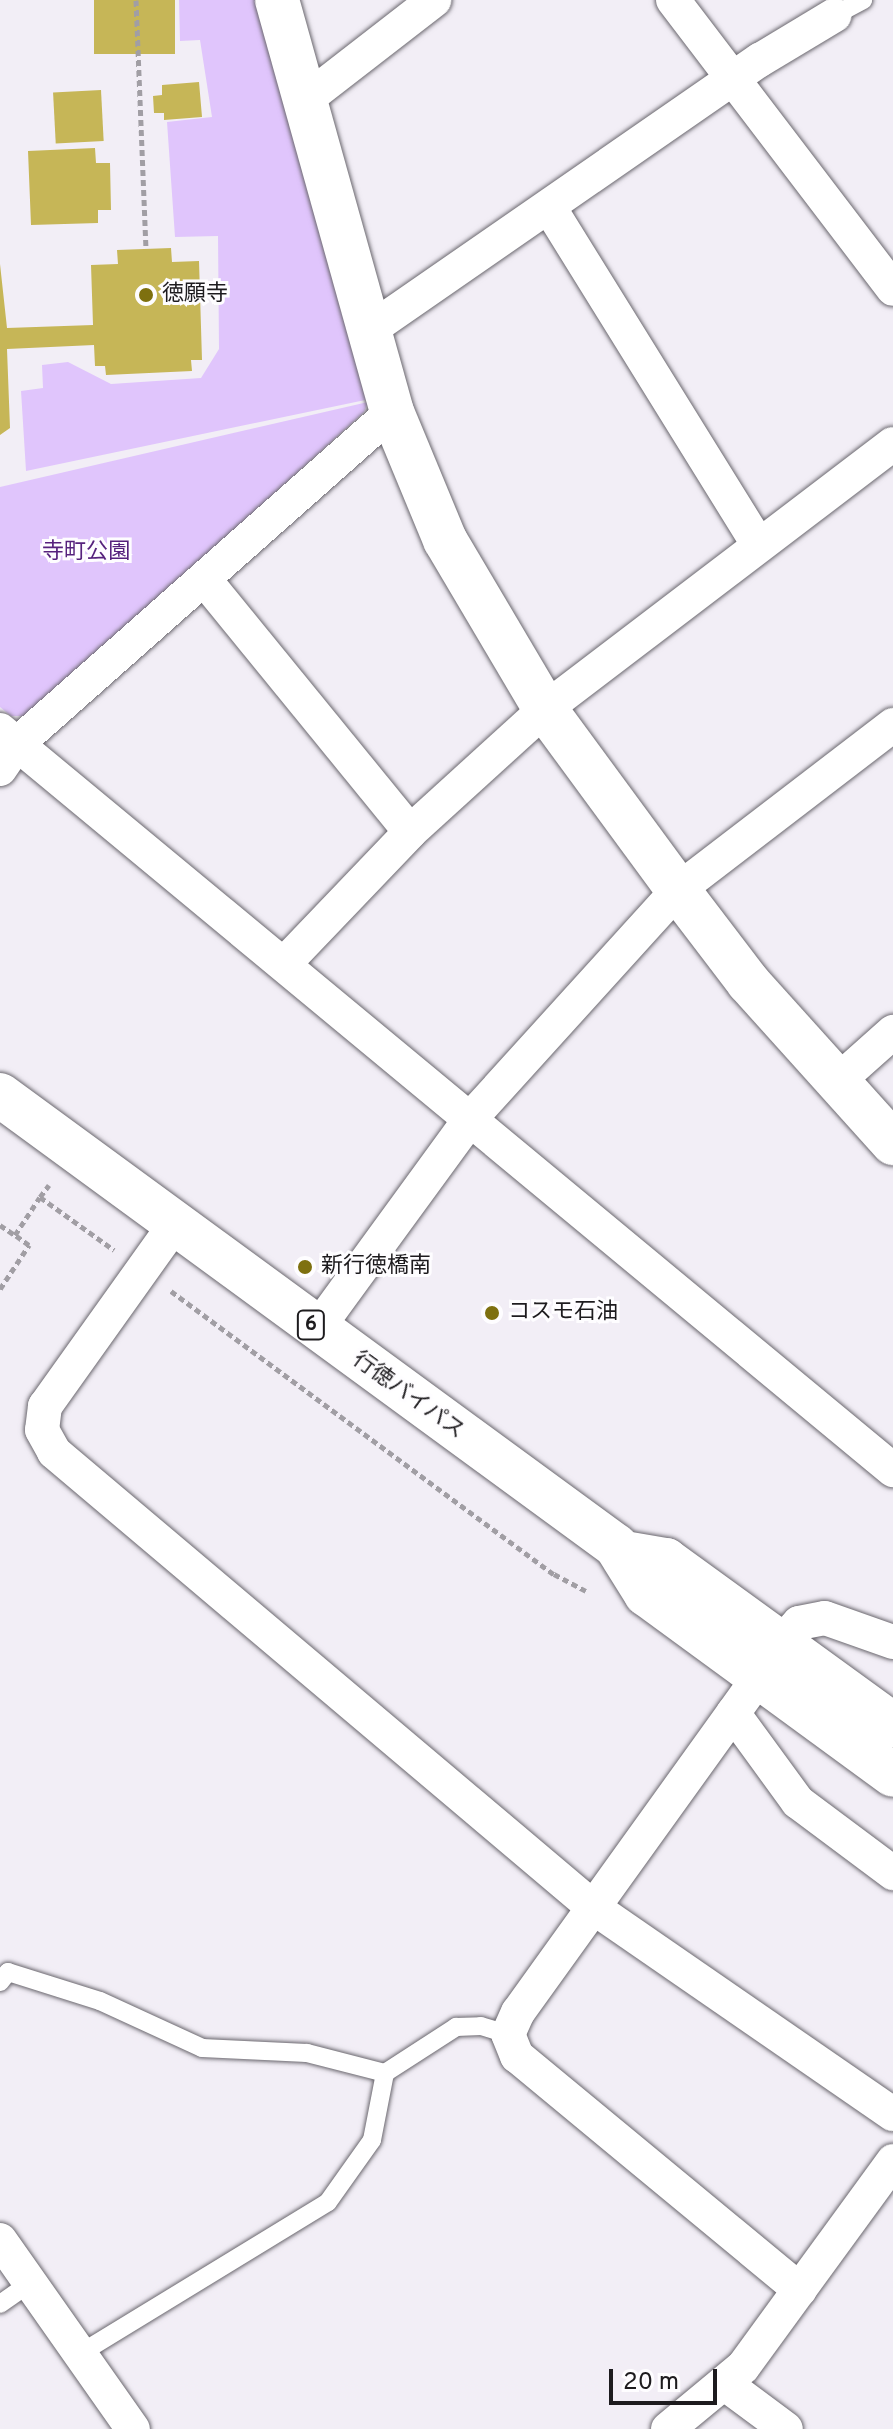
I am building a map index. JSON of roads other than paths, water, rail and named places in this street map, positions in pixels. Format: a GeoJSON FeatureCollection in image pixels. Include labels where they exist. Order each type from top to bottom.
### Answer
{"type":"FeatureCollection","features":[{"type":"Feature","properties":{"kind":"street"},"geometry":{"type":"LineString","coordinates":[[277,0],[392,412],[445,540],[545,709],[678,890],[748,982],[893,1143]]}},
{"type":"Feature","properties":{"kind":"street"},"geometry":{"type":"LineString","coordinates":[[304,101],[434,0]]}},
{"type":"Feature","properties":{"kind":"street"},"geometry":{"type":"LineString","coordinates":[[673,0],[893,289]]}},
{"type":"Feature","properties":{"kind":"street"},"geometry":{"type":"LineString","coordinates":[[368,331],[733,79],[849,7]]}},
{"type":"Feature","properties":{"kind":"street"},"geometry":{"type":"LineString","coordinates":[[549,207],[757,543]]}},
{"type":"Feature","properties":{"kind":"street"},"geometry":{"type":"LineString","coordinates":[[392,412],[204,579],[6,748],[285,963],[893,1470]]}},
{"type":"Feature","properties":{"kind":"street"},"geometry":{"type":"LineString","coordinates":[[285,963],[410,832],[545,709],[757,543],[893,444]]}},
{"type":"Feature","properties":{"kind":"street"},"geometry":{"type":"LineString","coordinates":[[204,579],[410,832]]}},
{"type":"Feature","properties":{"kind":"street"},"geometry":{"type":"LineString","coordinates":[[317,1329],[471,1118],[678,890],[893,725]]}},
{"type":"Feature","properties":{"kind":"street"},"geometry":{"type":"LineString","coordinates":[[838,1081],[893,1032]]}},
{"type":"Feature","properties":{"kind":"street","name":"行徳バイパス"},"geometry":{"type":"LineString","coordinates":[[0,1095],[624,1553],[666,1560],[893,1775]]}},
{"type":"Feature","properties":{"kind":"street"},"geometry":{"type":"LineString","coordinates":[[175,1224],[45,1406],[42,1430],[54,1452],[594,1908],[893,2114]]}},
{"type":"Feature","properties":{"kind":"street"},"geometry":{"type":"LineString","coordinates":[[800,2290],[517,2056],[508,2034],[518,2012],[799,1623],[825,1618],[893,1642]]}},
{"type":"Feature","properties":{"kind":"street","name":"行徳バイパス"},"geometry":{"type":"LineString","coordinates":[[770,1660],[893,1725]]}},
{"type":"Feature","properties":{"kind":"street"},"geometry":{"type":"LineString","coordinates":[[733,1713],[798,1802],[893,1873]]}},
{"type":"Feature","properties":{"kind":"street"},"geometry":{"type":"LineString","coordinates":[[668,2429],[743,2367],[893,2161]]}},
{"type":"Feature","properties":{"kind":"street"},"geometry":{"type":"LineString","coordinates":[[0,2240],[133,2429]]}},
{"type":"Feature","properties":{"kind":"street"},"geometry":{"type":"LineString","coordinates":[[724,2383],[786,2429]]}},
{"type":"Feature","properties":{"kind":"lane"},"geometry":{"type":"LineString","coordinates":[[0,1982],[8,1972],[100,2001],[202,2048],[307,2053],[385,2073]]}},
{"type":"Feature","properties":{"kind":"lane"},"geometry":{"type":"LineString","coordinates":[[81,2353],[328,2202],[372,2140],[385,2073],[456,2027],[481,2026],[508,2034]]}},
{"type":"Feature","properties":{"kind":"lane"},"geometry":{"type":"LineString","coordinates":[[0,2304],[30,2283]]}},
{"type":"Feature","properties":{"kind":"place","name":"徳願寺"},"geometry":{"type":"Point","coordinates":[146,295]}},
{"type":"Feature","properties":{"kind":"place","name":"新行徳橋南"},"geometry":{"type":"Point","coordinates":[305,1267]}},
{"type":"Feature","properties":{"kind":"place","name":"コスモ石油"},"geometry":{"type":"Point","coordinates":[492,1313]}},
{"type":"Feature","properties":{"kind":"park label","name":"寺町公園"},"geometry":{"type":"Point","coordinates":[86,553]}}]}
